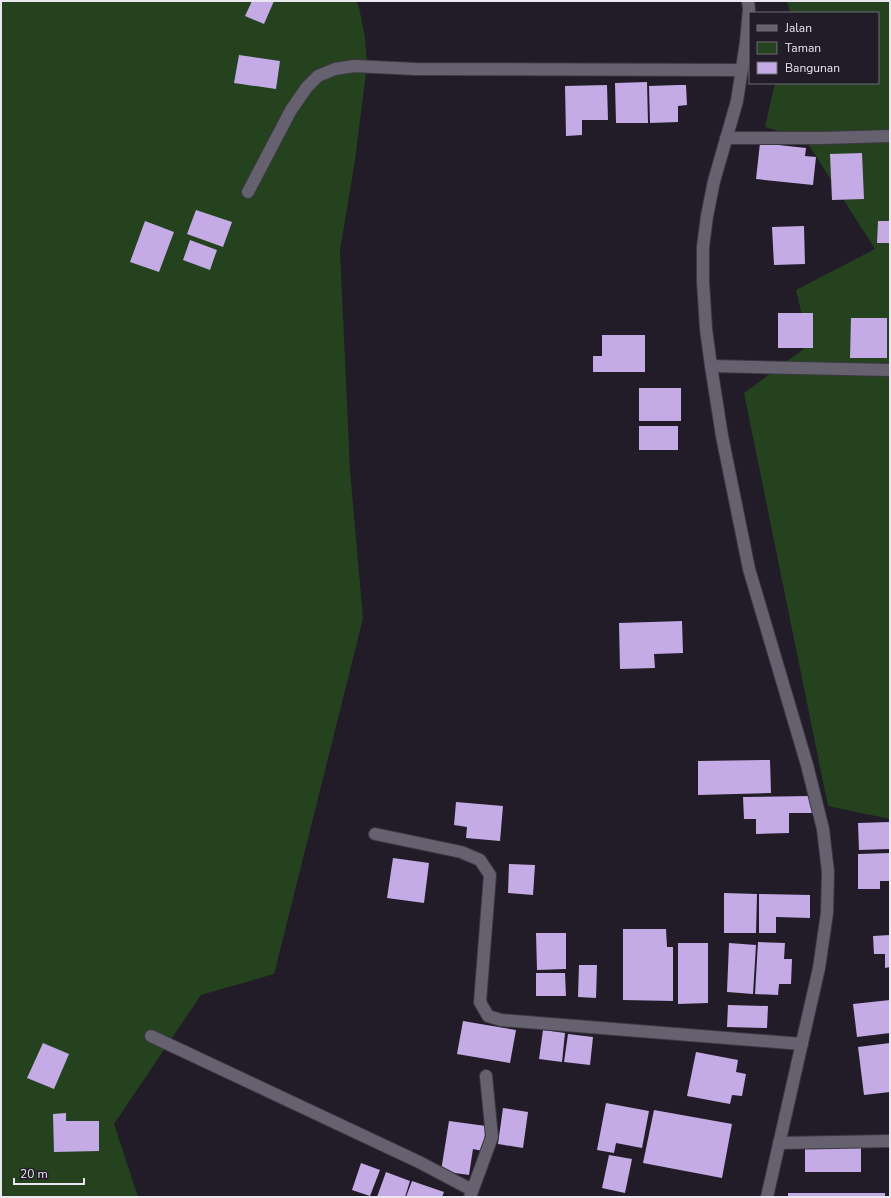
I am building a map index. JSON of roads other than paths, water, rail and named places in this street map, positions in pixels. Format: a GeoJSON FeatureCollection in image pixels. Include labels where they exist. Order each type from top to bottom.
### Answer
{"type":"FeatureCollection","features":[{"type":"Feature","properties":{"kind":"street"},"geometry":{"type":"LineString","coordinates":[[748,1],[749,9],[737,101],[714,181],[703,247],[703,281],[706,329],[722,436],[749,569],[807,765],[823,829],[828,872],[827,913],[819,968],[767,1197]]}},
{"type":"Feature","properties":{"kind":"street"},"geometry":{"type":"LineString","coordinates":[[248,192],[291,110],[307,87],[318,76],[335,69],[354,66],[415,69],[742,70]]}},
{"type":"Feature","properties":{"kind":"street"},"geometry":{"type":"LineString","coordinates":[[726,138],[890,136]]}},
{"type":"Feature","properties":{"kind":"street"},"geometry":{"type":"LineString","coordinates":[[711,366],[890,370]]}},
{"type":"Feature","properties":{"kind":"street"},"geometry":{"type":"LineString","coordinates":[[376,834],[461,852],[480,860],[490,876],[480,1002],[488,1016],[501,1020],[802,1044]]}},
{"type":"Feature","properties":{"kind":"street"},"geometry":{"type":"LineString","coordinates":[[151,1036],[412,1159],[471,1194],[492,1137],[486,1076]]}},
{"type":"Feature","properties":{"kind":"street"},"geometry":{"type":"LineString","coordinates":[[779,1143],[890,1141]]}}]}
